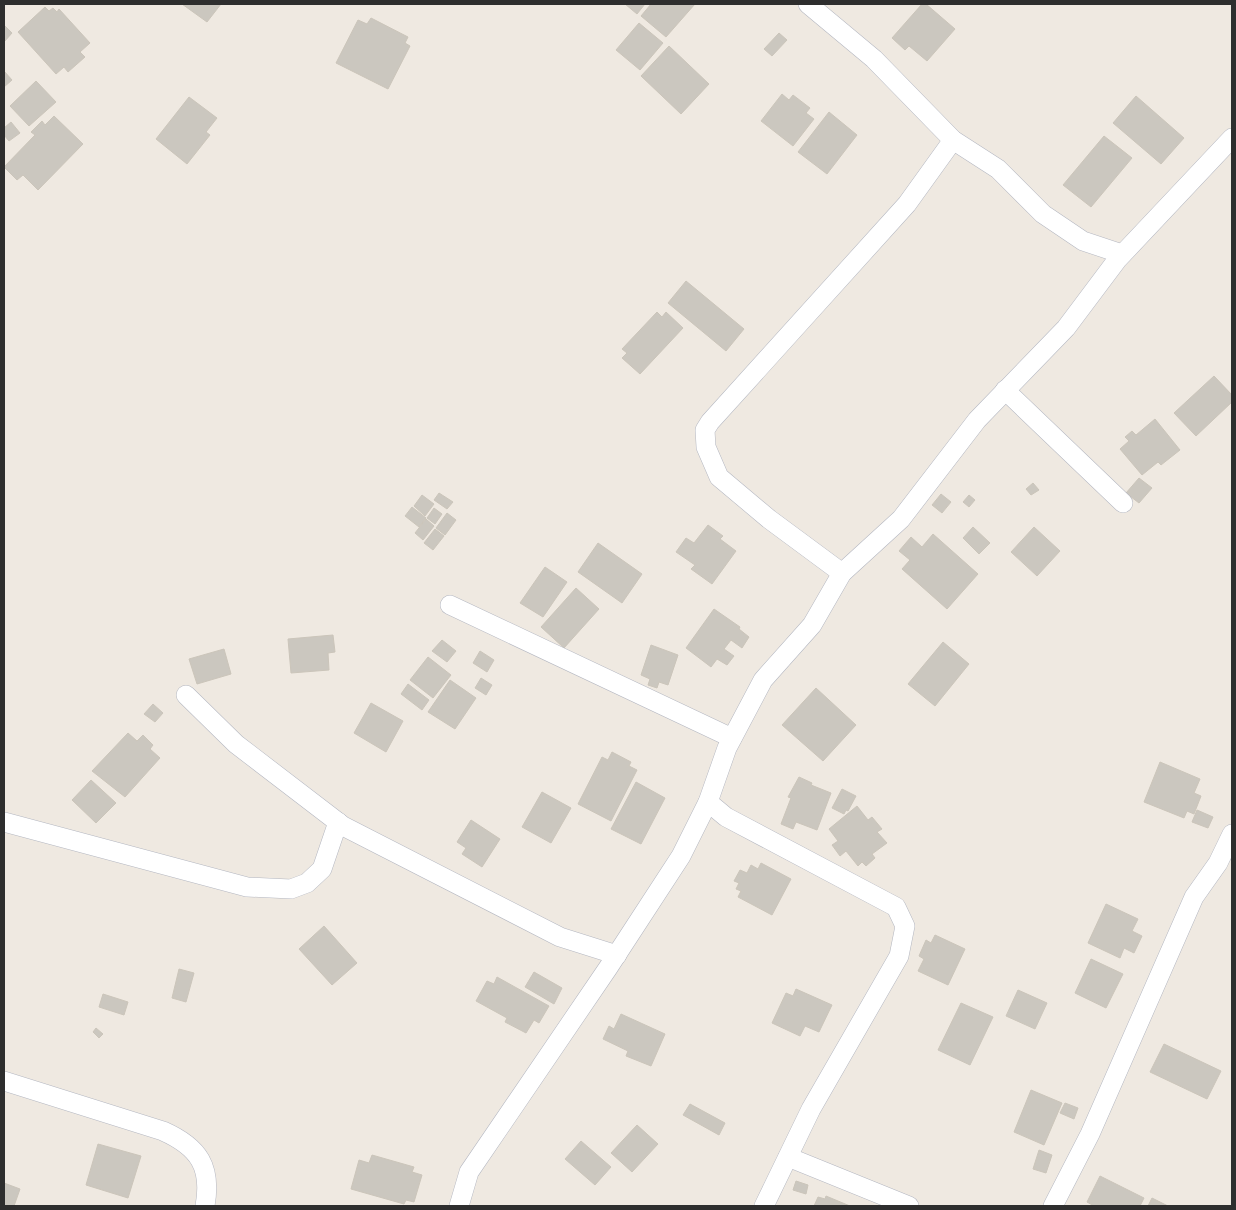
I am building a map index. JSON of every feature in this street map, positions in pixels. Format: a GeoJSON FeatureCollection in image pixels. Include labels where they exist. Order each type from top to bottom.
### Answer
{"type":"FeatureCollection","features":[{"type":"Feature","properties":{"kind":"street"},"geometry":{"type":"LineString","coordinates":[[808,4],[874,59],[953,140],[998,169],[1030,202],[1084,241],[1122,254]]}},
{"type":"Feature","properties":{"kind":"street"},"geometry":{"type":"LineString","coordinates":[[459,1206],[469,1172],[617,955],[681,856],[708,802],[732,738],[763,680],[812,625],[842,573],[901,519],[977,420],[1066,328],[1122,254],[1232,138]]}},
{"type":"Feature","properties":{"kind":"street"},"geometry":{"type":"LineString","coordinates":[[842,573],[769,519],[718,477],[706,447],[705,430],[835,281],[907,204],[953,140]]}},
{"type":"Feature","properties":{"kind":"street"},"geometry":{"type":"LineString","coordinates":[[1006,390],[1123,503]]}},
{"type":"Feature","properties":{"kind":"street"},"geometry":{"type":"LineString","coordinates":[[450,606],[732,738]]}},
{"type":"Feature","properties":{"kind":"street"},"geometry":{"type":"LineString","coordinates":[[186,695],[236,744],[338,822],[560,937],[617,955]]}},
{"type":"Feature","properties":{"kind":"street"},"geometry":{"type":"LineString","coordinates":[[708,802],[726,816],[896,907],[905,926],[899,956],[811,1109],[764,1206]]}},
{"type":"Feature","properties":{"kind":"street"},"geometry":{"type":"LineString","coordinates":[[4,822],[247,887],[290,889],[307,883],[322,869],[338,822]]}},
{"type":"Feature","properties":{"kind":"street"},"geometry":{"type":"LineString","coordinates":[[1053,1206],[1090,1134],[1194,897],[1218,863],[1232,834]]}},
{"type":"Feature","properties":{"kind":"street"},"geometry":{"type":"LineString","coordinates":[[4,1081],[163,1131],[181,1139],[203,1162],[208,1188],[205,1206]]}},
{"type":"Feature","properties":{"kind":"street"},"geometry":{"type":"LineString","coordinates":[[788,1157],[909,1206]]}},
{"type":"Feature","properties":{"kind":"building"},"geometry":{"type":"Polygon","coordinates":[[[182,4],[221,4],[207,22],[182,4]]]}},
{"type":"Feature","properties":{"kind":"building"},"geometry":{"type":"Polygon","coordinates":[[[625,4],[645,4],[637,14],[625,4]]]}},
{"type":"Feature","properties":{"kind":"building"},"geometry":{"type":"Polygon","coordinates":[[[651,4],[695,4],[666,37],[641,16],[651,4]]]}},
{"type":"Feature","properties":{"kind":"building"},"geometry":{"type":"Polygon","coordinates":[[[922,4],[926,4],[955,29],[927,61],[909,46],[905,50],[892,38],[922,4]]]}},
{"type":"Feature","properties":{"kind":"building"},"geometry":{"type":"Polygon","coordinates":[[[45,7],[49,11],[53,8],[57,12],[59,9],[90,43],[80,52],[85,57],[68,72],[64,67],[56,74],[18,32],[45,7]]]}},
{"type":"Feature","properties":{"kind":"building"},"geometry":{"type":"Polygon","coordinates":[[[371,18],[408,37],[405,43],[410,46],[388,89],[336,63],[358,20],[367,24],[371,18]]]}},
{"type":"Feature","properties":{"kind":"building"},"geometry":{"type":"Polygon","coordinates":[[[639,23],[663,43],[640,70],[616,50],[639,23]]]}},
{"type":"Feature","properties":{"kind":"building"},"geometry":{"type":"Polygon","coordinates":[[[4,25],[12,33],[4,42],[4,25]]]}},
{"type":"Feature","properties":{"kind":"building"},"geometry":{"type":"Polygon","coordinates":[[[779,33],[787,40],[772,56],[764,49],[779,33]]]}},
{"type":"Feature","properties":{"kind":"building"},"geometry":{"type":"Polygon","coordinates":[[[669,46],[709,84],[681,114],[641,76],[669,46]]]}},
{"type":"Feature","properties":{"kind":"building"},"geometry":{"type":"Polygon","coordinates":[[[4,71],[12,80],[4,87],[4,71]]]}},
{"type":"Feature","properties":{"kind":"building"},"geometry":{"type":"Polygon","coordinates":[[[36,81],[56,102],[29,126],[10,106],[36,81]]]}},
{"type":"Feature","properties":{"kind":"building"},"geometry":{"type":"Polygon","coordinates":[[[782,94],[789,100],[793,95],[810,108],[806,113],[814,119],[793,146],[761,121],[782,94]]]}},
{"type":"Feature","properties":{"kind":"building"},"geometry":{"type":"Polygon","coordinates":[[[1136,96],[1184,138],[1161,164],[1113,123],[1136,96]]]}},
{"type":"Feature","properties":{"kind":"building"},"geometry":{"type":"Polygon","coordinates":[[[189,97],[217,118],[206,132],[210,135],[187,164],[156,139],[189,97]]]}},
{"type":"Feature","properties":{"kind":"building"},"geometry":{"type":"Polygon","coordinates":[[[829,112],[857,135],[827,174],[798,152],[829,112]]]}},
{"type":"Feature","properties":{"kind":"building"},"geometry":{"type":"Polygon","coordinates":[[[54,116],[83,144],[38,190],[23,175],[17,180],[4,167],[35,135],[31,132],[42,121],[45,125],[54,116]]]}},
{"type":"Feature","properties":{"kind":"building"},"geometry":{"type":"Polygon","coordinates":[[[11,122],[20,133],[9,141],[4,135],[4,128],[11,122]]]}},
{"type":"Feature","properties":{"kind":"building"},"geometry":{"type":"Polygon","coordinates":[[[1104,136],[1132,158],[1091,207],[1063,185],[1104,136]]]}},
{"type":"Feature","properties":{"kind":"building"},"geometry":{"type":"Polygon","coordinates":[[[686,281],[744,329],[726,351],[668,303],[686,281]]]}},
{"type":"Feature","properties":{"kind":"building"},"geometry":{"type":"Polygon","coordinates":[[[657,312],[662,317],[666,312],[683,328],[640,374],[622,358],[627,353],[622,349],[657,312]]]}},
{"type":"Feature","properties":{"kind":"building"},"geometry":{"type":"Polygon","coordinates":[[[1214,376],[1232,395],[1232,402],[1196,436],[1174,413],[1214,376]]]}},
{"type":"Feature","properties":{"kind":"building"},"geometry":{"type":"Polygon","coordinates":[[[1155,419],[1180,450],[1161,465],[1158,462],[1142,475],[1120,449],[1129,441],[1125,437],[1132,431],[1136,435],[1155,419]]]}},
{"type":"Feature","properties":{"kind":"building"},"geometry":{"type":"Polygon","coordinates":[[[1139,478],[1152,488],[1139,503],[1126,493],[1139,478]]]}},
{"type":"Feature","properties":{"kind":"building"},"geometry":{"type":"Polygon","coordinates":[[[1033,483],[1039,490],[1031,495],[1026,489],[1033,483]]]}},
{"type":"Feature","properties":{"kind":"building"},"geometry":{"type":"Polygon","coordinates":[[[439,493],[453,502],[447,509],[434,500],[439,493]]]}},
{"type":"Feature","properties":{"kind":"building"},"geometry":{"type":"Polygon","coordinates":[[[941,494],[951,502],[942,513],[932,505],[941,494]]]}},
{"type":"Feature","properties":{"kind":"building"},"geometry":{"type":"Polygon","coordinates":[[[422,495],[434,504],[425,516],[414,506],[422,495]]]}},
{"type":"Feature","properties":{"kind":"building"},"geometry":{"type":"Polygon","coordinates":[[[969,495],[975,500],[969,507],[963,502],[969,495]]]}},
{"type":"Feature","properties":{"kind":"building"},"geometry":{"type":"Polygon","coordinates":[[[412,507],[426,518],[419,527],[405,516],[412,507]]]}},
{"type":"Feature","properties":{"kind":"building"},"geometry":{"type":"Polygon","coordinates":[[[434,508],[442,514],[435,524],[427,518],[434,508]]]}},
{"type":"Feature","properties":{"kind":"building"},"geometry":{"type":"Polygon","coordinates":[[[447,513],[456,520],[445,535],[436,528],[447,513]]]}},
{"type":"Feature","properties":{"kind":"building"},"geometry":{"type":"Polygon","coordinates":[[[426,519],[434,526],[423,540],[415,533],[426,519]]]}},
{"type":"Feature","properties":{"kind":"building"},"geometry":{"type":"Polygon","coordinates":[[[708,525],[723,536],[720,539],[736,551],[712,584],[691,569],[695,565],[676,552],[686,538],[694,543],[708,525]]]}},
{"type":"Feature","properties":{"kind":"building"},"geometry":{"type":"Polygon","coordinates":[[[973,527],[990,543],[979,554],[963,538],[973,527]]]}},
{"type":"Feature","properties":{"kind":"building"},"geometry":{"type":"Polygon","coordinates":[[[1034,527],[1060,551],[1037,576],[1011,552],[1034,527]]]}},
{"type":"Feature","properties":{"kind":"building"},"geometry":{"type":"Polygon","coordinates":[[[435,529],[444,536],[433,550],[424,543],[435,529]]]}},
{"type":"Feature","properties":{"kind":"building"},"geometry":{"type":"Polygon","coordinates":[[[933,534],[978,574],[947,609],[902,569],[910,560],[899,551],[911,537],[922,547],[933,534]]]}},
{"type":"Feature","properties":{"kind":"building"},"geometry":{"type":"Polygon","coordinates":[[[598,543],[642,574],[622,603],[578,572],[598,543]]]}},
{"type":"Feature","properties":{"kind":"building"},"geometry":{"type":"Polygon","coordinates":[[[545,567],[567,582],[543,617],[520,603],[545,567]]]}},
{"type":"Feature","properties":{"kind":"building"},"geometry":{"type":"Polygon","coordinates":[[[576,588],[599,609],[564,648],[541,627],[576,588]]]}},
{"type":"Feature","properties":{"kind":"building"},"geometry":{"type":"Polygon","coordinates":[[[714,609],[740,627],[739,629],[749,637],[742,648],[731,640],[724,649],[734,656],[727,665],[717,659],[711,667],[686,648],[714,609]]]}},
{"type":"Feature","properties":{"kind":"building"},"geometry":{"type":"Polygon","coordinates":[[[333,635],[335,652],[328,653],[329,670],[291,673],[288,639],[333,635]]]}},
{"type":"Feature","properties":{"kind":"building"},"geometry":{"type":"Polygon","coordinates":[[[442,640],[456,651],[447,662],[432,651],[442,640]]]}},
{"type":"Feature","properties":{"kind":"building"},"geometry":{"type":"Polygon","coordinates":[[[943,642],[969,664],[935,706],[908,684],[943,642]]]}},
{"type":"Feature","properties":{"kind":"building"},"geometry":{"type":"Polygon","coordinates":[[[651,645],[678,655],[668,685],[659,682],[657,688],[648,685],[650,679],[641,675],[651,645]]]}},
{"type":"Feature","properties":{"kind":"building"},"geometry":{"type":"Polygon","coordinates":[[[224,649],[231,674],[197,684],[189,659],[224,649]]]}},
{"type":"Feature","properties":{"kind":"building"},"geometry":{"type":"Polygon","coordinates":[[[480,651],[494,660],[487,672],[473,663],[480,651]]]}},
{"type":"Feature","properties":{"kind":"building"},"geometry":{"type":"Polygon","coordinates":[[[428,657],[451,675],[433,698],[410,680],[428,657]]]}},
{"type":"Feature","properties":{"kind":"building"},"geometry":{"type":"Polygon","coordinates":[[[481,678],[492,685],[486,695],[475,688],[481,678]]]}},
{"type":"Feature","properties":{"kind":"building"},"geometry":{"type":"Polygon","coordinates":[[[450,680],[476,698],[455,729],[428,712],[450,680]]]}},
{"type":"Feature","properties":{"kind":"building"},"geometry":{"type":"Polygon","coordinates":[[[408,684],[429,700],[422,710],[401,694],[408,684]]]}},
{"type":"Feature","properties":{"kind":"building"},"geometry":{"type":"Polygon","coordinates":[[[816,688],[856,725],[823,761],[782,725],[816,688]]]}},
{"type":"Feature","properties":{"kind":"building"},"geometry":{"type":"Polygon","coordinates":[[[371,703],[403,721],[386,752],[354,733],[371,703]]]}},
{"type":"Feature","properties":{"kind":"building"},"geometry":{"type":"Polygon","coordinates":[[[153,704],[163,713],[155,722],[144,714],[153,704]]]}},
{"type":"Feature","properties":{"kind":"building"},"geometry":{"type":"Polygon","coordinates":[[[128,733],[137,741],[143,735],[153,745],[150,749],[160,758],[125,797],[92,771],[128,733]]]}},
{"type":"Feature","properties":{"kind":"building"},"geometry":{"type":"Polygon","coordinates":[[[612,752],[631,762],[629,766],[637,770],[611,821],[578,804],[602,757],[608,760],[612,752]]]}},
{"type":"Feature","properties":{"kind":"building"},"geometry":{"type":"Polygon","coordinates":[[[1160,762],[1200,779],[1194,793],[1201,796],[1194,814],[1187,811],[1184,818],[1144,802],[1160,762]]]}},
{"type":"Feature","properties":{"kind":"building"},"geometry":{"type":"Polygon","coordinates":[[[799,777],[812,783],[811,785],[831,793],[817,830],[796,822],[793,829],[781,824],[791,798],[788,797],[799,777]]]}},
{"type":"Feature","properties":{"kind":"building"},"geometry":{"type":"Polygon","coordinates":[[[91,780],[116,803],[96,823],[72,800],[91,780]]]}},
{"type":"Feature","properties":{"kind":"building"},"geometry":{"type":"Polygon","coordinates":[[[636,782],[665,798],[641,844],[611,829],[636,782]]]}},
{"type":"Feature","properties":{"kind":"building"},"geometry":{"type":"Polygon","coordinates":[[[842,789],[856,796],[848,811],[846,810],[844,814],[832,808],[842,789]]]}},
{"type":"Feature","properties":{"kind":"building"},"geometry":{"type":"Polygon","coordinates":[[[542,792],[571,808],[551,843],[522,827],[542,792]]]}},
{"type":"Feature","properties":{"kind":"building"},"geometry":{"type":"Polygon","coordinates":[[[857,806],[868,820],[872,817],[882,829],[877,832],[887,843],[872,854],[875,858],[866,866],[862,862],[858,866],[846,851],[840,856],[832,845],[838,841],[829,829],[857,806]]]}},
{"type":"Feature","properties":{"kind":"building"},"geometry":{"type":"Polygon","coordinates":[[[1197,810],[1213,817],[1208,828],[1192,822],[1197,810]]]}},
{"type":"Feature","properties":{"kind":"building"},"geometry":{"type":"Polygon","coordinates":[[[471,820],[500,839],[482,867],[462,854],[466,848],[457,842],[471,820]]]}},
{"type":"Feature","properties":{"kind":"building"},"geometry":{"type":"Polygon","coordinates":[[[761,863],[791,879],[772,915],[738,897],[741,891],[736,889],[739,883],[734,881],[740,870],[747,873],[751,865],[758,869],[761,863]]]}},
{"type":"Feature","properties":{"kind":"building"},"geometry":{"type":"Polygon","coordinates":[[[1106,904],[1138,919],[1132,931],[1142,936],[1134,953],[1124,948],[1120,958],[1088,943],[1106,904]]]}},
{"type":"Feature","properties":{"kind":"building"},"geometry":{"type":"Polygon","coordinates":[[[324,926],[357,963],[332,985],[299,949],[324,926]]]}},
{"type":"Feature","properties":{"kind":"building"},"geometry":{"type":"Polygon","coordinates":[[[935,935],[965,949],[948,985],[918,971],[924,959],[919,956],[926,940],[931,943],[935,935]]]}},
{"type":"Feature","properties":{"kind":"building"},"geometry":{"type":"Polygon","coordinates":[[[1091,959],[1123,974],[1106,1008],[1075,993],[1091,959]]]}},
{"type":"Feature","properties":{"kind":"building"},"geometry":{"type":"Polygon","coordinates":[[[179,969],[194,973],[186,1002],[172,998],[179,969]]]}},
{"type":"Feature","properties":{"kind":"building"},"geometry":{"type":"Polygon","coordinates":[[[534,972],[562,988],[554,1004],[525,987],[534,972]]]}},
{"type":"Feature","properties":{"kind":"building"},"geometry":{"type":"Polygon","coordinates":[[[497,977],[549,1006],[539,1023],[534,1020],[526,1033],[505,1022],[507,1018],[476,1001],[487,981],[494,984],[497,977]]]}},
{"type":"Feature","properties":{"kind":"building"},"geometry":{"type":"Polygon","coordinates":[[[796,989],[832,1005],[819,1032],[805,1026],[800,1036],[772,1023],[786,993],[793,996],[796,989]]]}},
{"type":"Feature","properties":{"kind":"building"},"geometry":{"type":"Polygon","coordinates":[[[1018,990],[1047,1003],[1035,1029],[1006,1016],[1018,990]]]}},
{"type":"Feature","properties":{"kind":"building"},"geometry":{"type":"Polygon","coordinates":[[[103,994],[128,1002],[124,1015],[99,1007],[103,994]]]}},
{"type":"Feature","properties":{"kind":"building"},"geometry":{"type":"Polygon","coordinates":[[[961,1003],[993,1017],[970,1065],[938,1050],[961,1003]]]}},
{"type":"Feature","properties":{"kind":"building"},"geometry":{"type":"Polygon","coordinates":[[[621,1014],[665,1034],[651,1066],[626,1056],[628,1051],[603,1039],[609,1026],[614,1029],[621,1014]]]}},
{"type":"Feature","properties":{"kind":"building"},"geometry":{"type":"Polygon","coordinates":[[[96,1028],[103,1034],[99,1038],[93,1032],[96,1028]]]}},
{"type":"Feature","properties":{"kind":"building"},"geometry":{"type":"Polygon","coordinates":[[[1164,1044],[1221,1071],[1207,1099],[1150,1072],[1164,1044]]]}},
{"type":"Feature","properties":{"kind":"building"},"geometry":{"type":"Polygon","coordinates":[[[1031,1090],[1062,1103],[1044,1145],[1014,1132],[1031,1090]]]}},
{"type":"Feature","properties":{"kind":"building"},"geometry":{"type":"Polygon","coordinates":[[[1065,1103],[1078,1108],[1074,1119],[1060,1113],[1065,1103]]]}},
{"type":"Feature","properties":{"kind":"building"},"geometry":{"type":"Polygon","coordinates":[[[690,1104],[725,1123],[719,1135],[683,1115],[690,1104]]]}},
{"type":"Feature","properties":{"kind":"building"},"geometry":{"type":"Polygon","coordinates":[[[637,1125],[658,1144],[632,1172],[611,1153],[637,1125]]]}},
{"type":"Feature","properties":{"kind":"building"},"geometry":{"type":"Polygon","coordinates":[[[581,1141],[611,1167],[595,1185],[565,1159],[581,1141]]]}},
{"type":"Feature","properties":{"kind":"building"},"geometry":{"type":"Polygon","coordinates":[[[98,1144],[141,1156],[128,1198],[86,1185],[98,1144]]]}},
{"type":"Feature","properties":{"kind":"building"},"geometry":{"type":"Polygon","coordinates":[[[1039,1150],[1052,1155],[1046,1173],[1033,1169],[1039,1150]]]}},
{"type":"Feature","properties":{"kind":"building"},"geometry":{"type":"Polygon","coordinates":[[[372,1155],[414,1167],[412,1172],[422,1175],[414,1202],[406,1200],[404,1204],[351,1189],[359,1160],[369,1163],[372,1155]]]}},
{"type":"Feature","properties":{"kind":"building"},"geometry":{"type":"Polygon","coordinates":[[[1100,1176],[1144,1198],[1140,1206],[1094,1206],[1087,1202],[1100,1176]]]}},
{"type":"Feature","properties":{"kind":"building"},"geometry":{"type":"Polygon","coordinates":[[[796,1181],[808,1185],[806,1194],[793,1190],[796,1181]]]}},
{"type":"Feature","properties":{"kind":"building"},"geometry":{"type":"Polygon","coordinates":[[[4,1183],[20,1189],[14,1206],[4,1206],[4,1183]]]}},
{"type":"Feature","properties":{"kind":"building"},"geometry":{"type":"Polygon","coordinates":[[[826,1196],[850,1206],[814,1206],[818,1197],[825,1199],[826,1196]]]}},
{"type":"Feature","properties":{"kind":"building"},"geometry":{"type":"Polygon","coordinates":[[[1152,1198],[1168,1206],[1148,1206],[1152,1198]]]}}]}
